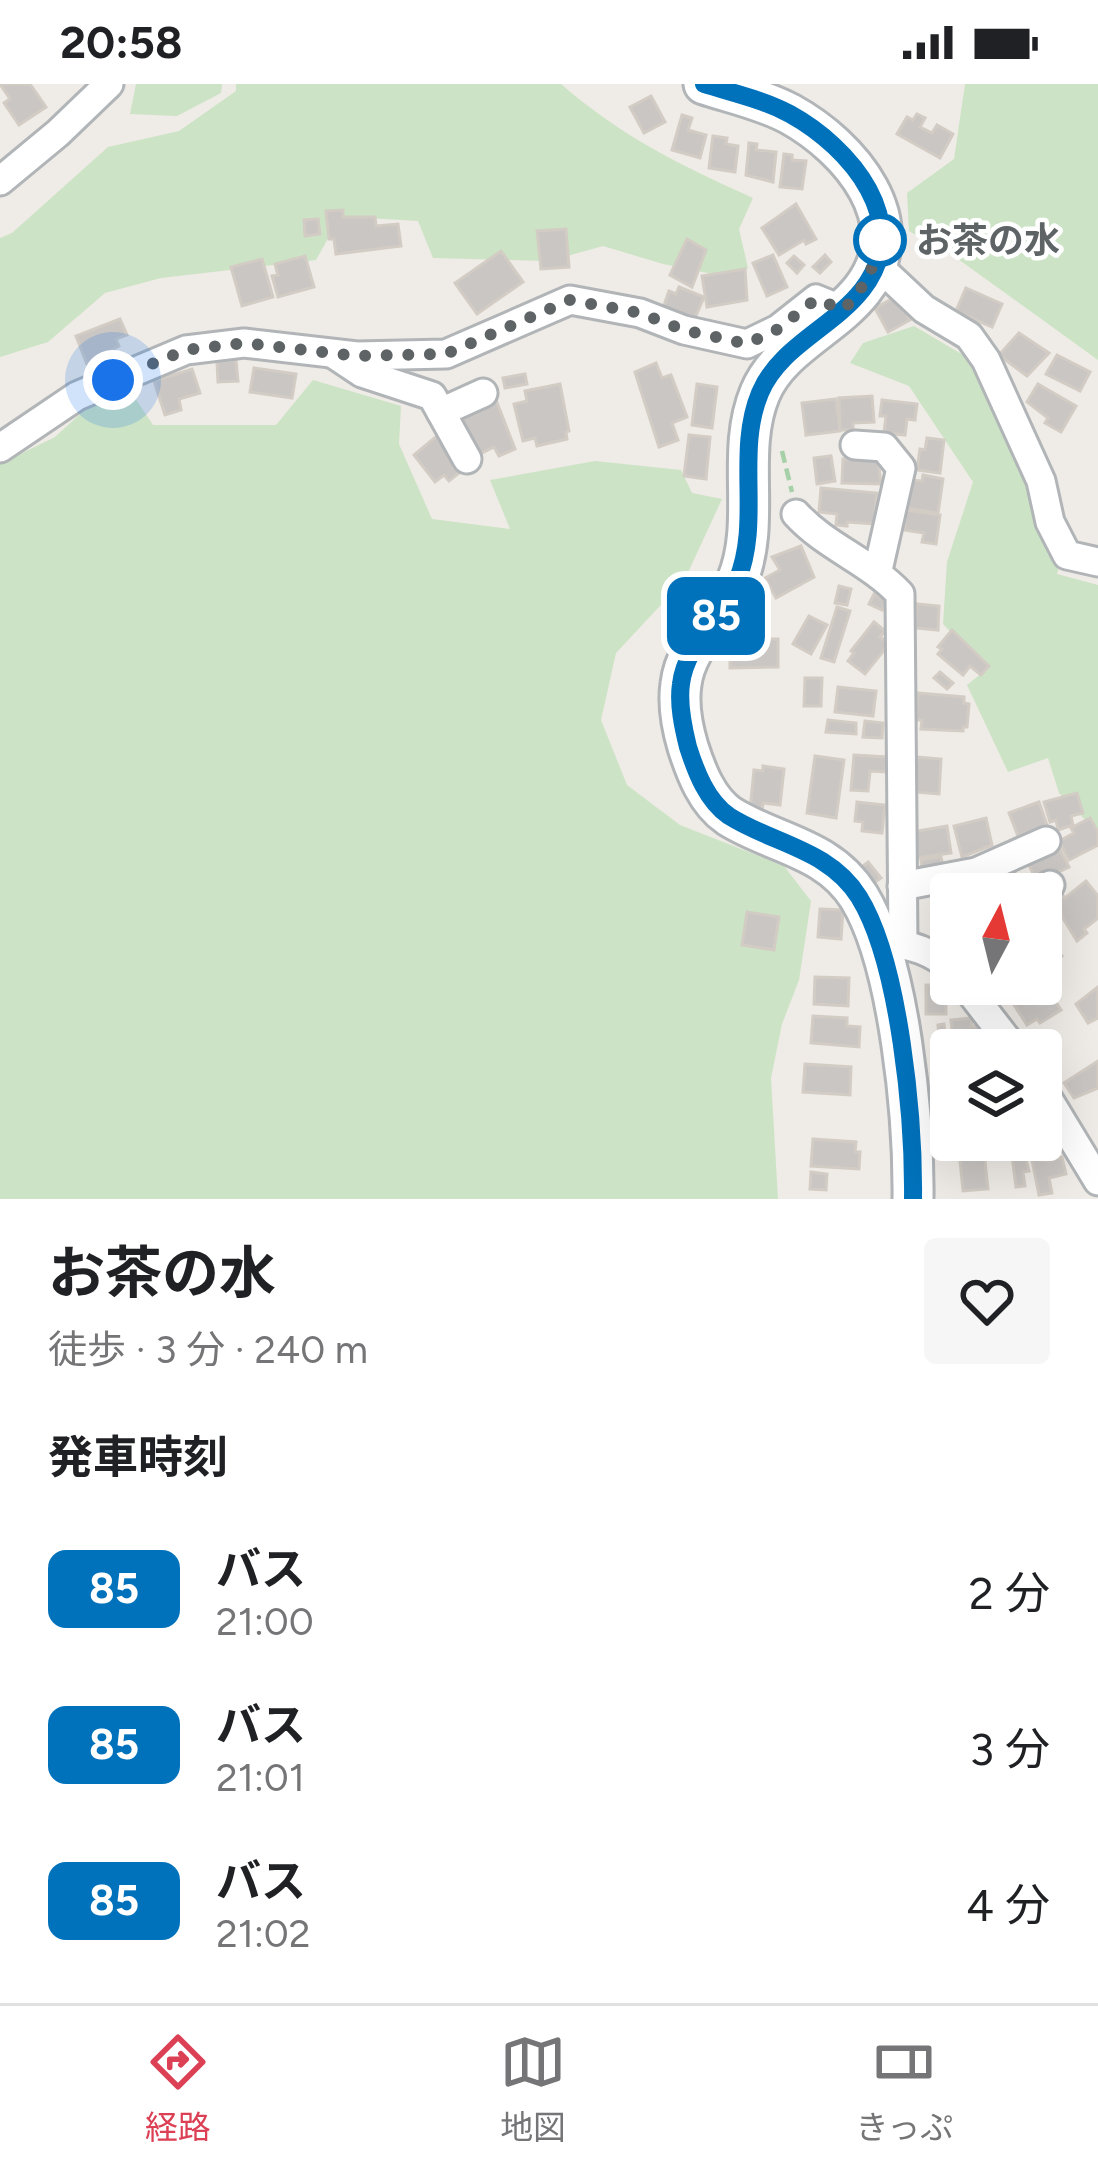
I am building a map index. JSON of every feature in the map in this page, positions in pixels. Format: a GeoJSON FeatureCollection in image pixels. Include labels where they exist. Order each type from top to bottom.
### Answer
{"type":"FeatureCollection","features":[{"type":"Feature","properties":{"kind":"street"},"geometry":{"type":"LineString","coordinates":[[0,181],[109,84]]}},
{"type":"Feature","properties":{"kind":"street"},"geometry":{"type":"LineString","coordinates":[[704,84],[792,115],[850,159],[866,181],[879,214],[876,264],[863,289],[802,341],[760,390],[748,460],[746,550],[737,582],[690,654],[680,701],[695,767],[718,806],[731,817],[789,841],[834,870],[857,894],[890,944],[930,953]]}},
{"type":"Feature","properties":{"kind":"street"},"geometry":{"type":"LineString","coordinates":[[876,264],[923,309],[969,336],[986,360],[1041,481],[1050,522],[1067,555],[1098,562]]}},
{"type":"Feature","properties":{"kind":"street"},"geometry":{"type":"LineString","coordinates":[[0,448],[77,396],[186,350],[244,343],[332,353],[446,354],[570,300],[640,313],[684,330],[747,344],[778,329],[816,299],[843,310]]}},
{"type":"Feature","properties":{"kind":"street"},"geometry":{"type":"LineString","coordinates":[[332,353],[362,373],[432,396],[467,459]]}},
{"type":"Feature","properties":{"kind":"street"},"geometry":{"type":"LineString","coordinates":[[441,412],[483,393]]}},
{"type":"Feature","properties":{"kind":"street"},"geometry":{"type":"LineString","coordinates":[[856,445],[884,446],[901,468],[878,570]]}},
{"type":"Feature","properties":{"kind":"street"},"geometry":{"type":"LineString","coordinates":[[796,514],[809,529],[878,570],[900,594],[902,886],[890,944],[914,1160],[913,1199]]}},
{"type":"Feature","properties":{"kind":"street"},"geometry":{"type":"LineString","coordinates":[[902,886],[976,872],[1046,841]]}},
{"type":"Feature","properties":{"kind":"street"},"geometry":{"type":"LineString","coordinates":[[980,1005],[999,1029]]}},
{"type":"Feature","properties":{"kind":"street"},"geometry":{"type":"LineString","coordinates":[[1062,1122],[1098,1181]]}},
{"type":"Feature","properties":{"kind":"path"},"geometry":{"type":"LineString","coordinates":[[778,436],[796,514]]}},
{"type":"Feature","properties":{"kind":"green space"},"geometry":{"type":"Polygon","coordinates":[[[136,84],[222,84],[221,93],[177,116],[130,114],[136,84]]]}},
{"type":"Feature","properties":{"kind":"green space"},"geometry":{"type":"Polygon","coordinates":[[[236,84],[561,84],[652,148],[753,198],[739,229],[748,268],[732,278],[603,246],[549,261],[433,258],[418,221],[366,218],[331,233],[316,260],[161,278],[105,293],[48,342],[0,357],[0,238],[12,233],[108,147],[179,131],[236,91],[236,84]]]}},
{"type":"Feature","properties":{"kind":"green space"},"geometry":{"type":"Polygon","coordinates":[[[965,84],[1098,84],[1098,360],[958,259],[909,231],[907,193],[954,159],[965,84]]]}},
{"type":"Feature","properties":{"kind":"green space"},"geometry":{"type":"Polygon","coordinates":[[[914,326],[970,359],[1010,421],[1069,528],[1057,574],[1098,585],[1098,833],[1059,793],[1048,758],[1008,772],[967,685],[987,669],[943,624],[947,562],[973,482],[909,386],[850,363],[863,343],[914,326]]]}},
{"type":"Feature","properties":{"kind":"green space"},"geometry":{"type":"Polygon","coordinates":[[[313,380],[401,406],[399,444],[432,519],[510,529],[490,480],[595,461],[681,470],[692,493],[722,499],[685,579],[616,653],[601,720],[627,785],[680,825],[784,866],[811,901],[799,980],[782,1024],[771,1078],[778,1199],[0,1199],[0,464],[55,437],[90,405],[127,386],[153,425],[276,425],[313,380]]]}},
{"type":"Feature","properties":{"kind":"building"},"geometry":{"type":"Polygon","coordinates":[[[0,84],[30,84],[46,107],[19,125],[4,103],[10,99],[0,84]]]}},
{"type":"Feature","properties":{"kind":"building"},"geometry":{"type":"Polygon","coordinates":[[[651,96],[665,122],[644,133],[630,107],[651,96]]]}},
{"type":"Feature","properties":{"kind":"building"},"geometry":{"type":"Polygon","coordinates":[[[917,114],[925,118],[920,127],[932,133],[937,125],[953,134],[940,158],[897,134],[907,117],[913,120],[917,114]]]}},
{"type":"Feature","properties":{"kind":"building"},"geometry":{"type":"Polygon","coordinates":[[[682,115],[692,118],[688,130],[706,135],[700,158],[672,150],[682,115]]]}},
{"type":"Feature","properties":{"kind":"building"},"geometry":{"type":"Polygon","coordinates":[[[713,136],[738,146],[735,172],[709,168],[713,136]]]}},
{"type":"Feature","properties":{"kind":"building"},"geometry":{"type":"Polygon","coordinates":[[[749,143],[757,144],[756,150],[776,152],[773,182],[746,175],[749,143]]]}},
{"type":"Feature","properties":{"kind":"building"},"geometry":{"type":"Polygon","coordinates":[[[784,154],[806,161],[802,189],[780,187],[784,154]]]}},
{"type":"Feature","properties":{"kind":"building"},"geometry":{"type":"Polygon","coordinates":[[[796,204],[816,239],[806,244],[804,240],[779,255],[762,228],[796,204]]]}},
{"type":"Feature","properties":{"kind":"building"},"geometry":{"type":"Polygon","coordinates":[[[343,210],[343,217],[375,217],[376,226],[398,224],[401,246],[336,254],[326,211],[343,210]]]}},
{"type":"Feature","properties":{"kind":"building"},"geometry":{"type":"Polygon","coordinates":[[[318,219],[320,234],[305,236],[304,220],[318,219]]]}},
{"type":"Feature","properties":{"kind":"building"},"geometry":{"type":"Polygon","coordinates":[[[566,229],[569,267],[541,269],[537,231],[566,229]]]}},
{"type":"Feature","properties":{"kind":"building"},"geometry":{"type":"Polygon","coordinates":[[[687,239],[706,250],[692,287],[670,275],[687,239]]]}},
{"type":"Feature","properties":{"kind":"building"},"geometry":{"type":"Polygon","coordinates":[[[501,251],[523,282],[477,314],[455,283],[501,251]]]}},
{"type":"Feature","properties":{"kind":"building"},"geometry":{"type":"Polygon","coordinates":[[[773,255],[787,287],[767,296],[753,263],[773,255]]]}},
{"type":"Feature","properties":{"kind":"building"},"geometry":{"type":"Polygon","coordinates":[[[825,255],[831,262],[820,273],[813,267],[825,255]]]}},
{"type":"Feature","properties":{"kind":"building"},"geometry":{"type":"Polygon","coordinates":[[[305,256],[314,287],[278,297],[272,276],[278,275],[275,264],[305,256]]]}},
{"type":"Feature","properties":{"kind":"building"},"geometry":{"type":"Polygon","coordinates":[[[794,256],[804,265],[797,273],[787,263],[794,256]]]}},
{"type":"Feature","properties":{"kind":"building"},"geometry":{"type":"Polygon","coordinates":[[[262,259],[273,297],[242,306],[231,267],[262,259]]]}},
{"type":"Feature","properties":{"kind":"building"},"geometry":{"type":"Polygon","coordinates":[[[745,269],[747,300],[707,307],[702,276],[745,269]]]}},
{"type":"Feature","properties":{"kind":"building"},"geometry":{"type":"Polygon","coordinates":[[[679,287],[704,297],[694,320],[663,308],[669,291],[676,294],[679,287]]]}},
{"type":"Feature","properties":{"kind":"building"},"geometry":{"type":"Polygon","coordinates":[[[966,288],[1002,304],[992,327],[956,311],[966,288]]]}},
{"type":"Feature","properties":{"kind":"building"},"geometry":{"type":"Polygon","coordinates":[[[897,296],[910,320],[888,332],[875,308],[897,296]]]}},
{"type":"Feature","properties":{"kind":"building"},"geometry":{"type":"Polygon","coordinates":[[[120,319],[127,335],[116,339],[119,346],[87,364],[76,336],[120,319]]]}},
{"type":"Feature","properties":{"kind":"building"},"geometry":{"type":"Polygon","coordinates":[[[1019,333],[1049,353],[1027,376],[999,355],[1019,333]]]}},
{"type":"Feature","properties":{"kind":"building"},"geometry":{"type":"Polygon","coordinates":[[[1057,355],[1090,372],[1080,391],[1046,374],[1057,355]]]}},
{"type":"Feature","properties":{"kind":"building"},"geometry":{"type":"Polygon","coordinates":[[[236,360],[238,381],[218,382],[217,362],[236,360]]]}},
{"type":"Feature","properties":{"kind":"building"},"geometry":{"type":"Polygon","coordinates":[[[656,363],[662,378],[671,375],[687,417],[672,423],[678,440],[659,447],[635,372],[656,363]]]}},
{"type":"Feature","properties":{"kind":"building"},"geometry":{"type":"Polygon","coordinates":[[[254,368],[296,374],[292,398],[250,392],[254,368]]]}},
{"type":"Feature","properties":{"kind":"building"},"geometry":{"type":"Polygon","coordinates":[[[192,369],[200,393],[179,399],[181,410],[165,415],[154,381],[192,369]]]}},
{"type":"Feature","properties":{"kind":"building"},"geometry":{"type":"Polygon","coordinates":[[[525,374],[527,384],[505,388],[503,378],[525,374]]]}},
{"type":"Feature","properties":{"kind":"building"},"geometry":{"type":"Polygon","coordinates":[[[560,384],[567,439],[537,446],[535,438],[523,441],[514,404],[527,401],[525,391],[560,384]]]}},
{"type":"Feature","properties":{"kind":"building"},"geometry":{"type":"Polygon","coordinates":[[[697,384],[717,387],[712,428],[692,425],[697,384]]]}},
{"type":"Feature","properties":{"kind":"building"},"geometry":{"type":"Polygon","coordinates":[[[1038,384],[1076,406],[1061,432],[1045,423],[1048,418],[1027,402],[1038,384]]]}},
{"type":"Feature","properties":{"kind":"building"},"geometry":{"type":"Polygon","coordinates":[[[872,396],[874,422],[853,423],[853,430],[840,430],[839,398],[872,396]]]}},
{"type":"Feature","properties":{"kind":"building"},"geometry":{"type":"Polygon","coordinates":[[[836,399],[840,431],[806,435],[802,403],[836,399]]]}},
{"type":"Feature","properties":{"kind":"building"},"geometry":{"type":"Polygon","coordinates":[[[496,400],[515,449],[499,456],[494,447],[478,455],[461,419],[496,400]]]}},
{"type":"Feature","properties":{"kind":"building"},"geometry":{"type":"Polygon","coordinates":[[[882,400],[917,404],[915,420],[907,419],[905,435],[884,433],[882,400]]]}},
{"type":"Feature","properties":{"kind":"building"},"geometry":{"type":"Polygon","coordinates":[[[438,435],[460,462],[453,467],[459,473],[449,481],[444,475],[435,482],[414,455],[438,435]]]}},
{"type":"Feature","properties":{"kind":"building"},"geometry":{"type":"Polygon","coordinates":[[[689,435],[710,437],[706,479],[684,476],[689,435]]]}},
{"type":"Feature","properties":{"kind":"building"},"geometry":{"type":"Polygon","coordinates":[[[927,438],[944,440],[940,473],[917,470],[927,438]]]}},
{"type":"Feature","properties":{"kind":"building"},"geometry":{"type":"Polygon","coordinates":[[[831,456],[835,481],[817,484],[814,458],[831,456]]]}},
{"type":"Feature","properties":{"kind":"building"},"geometry":{"type":"Polygon","coordinates":[[[843,459],[878,460],[881,484],[842,483],[843,459]]]}},
{"type":"Feature","properties":{"kind":"building"},"geometry":{"type":"Polygon","coordinates":[[[923,475],[943,479],[938,513],[906,508],[910,480],[922,481],[923,475]]]}},
{"type":"Feature","properties":{"kind":"building"},"geometry":{"type":"Polygon","coordinates":[[[821,488],[877,493],[874,524],[836,525],[837,514],[819,512],[821,488]]]}},
{"type":"Feature","properties":{"kind":"building"},"geometry":{"type":"Polygon","coordinates":[[[906,510],[940,515],[936,544],[922,542],[924,533],[904,530],[906,510]]]}},
{"type":"Feature","properties":{"kind":"building"},"geometry":{"type":"Polygon","coordinates":[[[801,546],[814,577],[776,598],[765,578],[780,570],[772,557],[801,546]]]}},
{"type":"Feature","properties":{"kind":"building"},"geometry":{"type":"Polygon","coordinates":[[[839,586],[851,589],[847,605],[835,603],[839,586]]]}},
{"type":"Feature","properties":{"kind":"building"},"geometry":{"type":"Polygon","coordinates":[[[874,594],[887,600],[882,610],[869,604],[874,594]]]}},
{"type":"Feature","properties":{"kind":"building"},"geometry":{"type":"Polygon","coordinates":[[[917,604],[939,606],[938,630],[915,628],[917,604]]]}},
{"type":"Feature","properties":{"kind":"building"},"geometry":{"type":"Polygon","coordinates":[[[837,607],[850,611],[834,662],[821,658],[837,607]]]}},
{"type":"Feature","properties":{"kind":"building"},"geometry":{"type":"Polygon","coordinates":[[[809,616],[827,625],[811,654],[793,644],[809,616]]]}},
{"type":"Feature","properties":{"kind":"building"},"geometry":{"type":"Polygon","coordinates":[[[874,622],[885,631],[880,637],[889,644],[865,674],[848,661],[874,622]]]}},
{"type":"Feature","properties":{"kind":"building"},"geometry":{"type":"Polygon","coordinates":[[[952,630],[989,666],[981,675],[970,666],[963,675],[938,654],[952,630]]]}},
{"type":"Feature","properties":{"kind":"building"},"geometry":{"type":"Polygon","coordinates":[[[740,634],[768,634],[768,639],[778,639],[778,667],[730,668],[730,639],[740,639],[740,634]]]}},
{"type":"Feature","properties":{"kind":"building"},"geometry":{"type":"Polygon","coordinates":[[[940,672],[953,683],[947,689],[934,678],[940,672]]]}},
{"type":"Feature","properties":{"kind":"building"},"geometry":{"type":"Polygon","coordinates":[[[805,678],[822,678],[821,706],[804,706],[805,678]]]}},
{"type":"Feature","properties":{"kind":"building"},"geometry":{"type":"Polygon","coordinates":[[[838,687],[876,691],[873,716],[835,712],[838,687]]]}},
{"type":"Feature","properties":{"kind":"building"},"geometry":{"type":"Polygon","coordinates":[[[918,693],[964,697],[969,704],[967,727],[963,731],[921,729],[922,720],[916,720],[918,693]]]}},
{"type":"Feature","properties":{"kind":"building"},"geometry":{"type":"Polygon","coordinates":[[[828,720],[856,723],[856,734],[826,732],[828,720]]]}},
{"type":"Feature","properties":{"kind":"building"},"geometry":{"type":"Polygon","coordinates":[[[865,721],[883,723],[882,738],[863,737],[865,721]]]}},
{"type":"Feature","properties":{"kind":"building"},"geometry":{"type":"Polygon","coordinates":[[[854,755],[887,757],[886,772],[870,771],[868,791],[851,790],[854,755]]]}},
{"type":"Feature","properties":{"kind":"building"},"geometry":{"type":"Polygon","coordinates":[[[815,756],[844,760],[836,818],[807,813],[815,756]]]}},
{"type":"Feature","properties":{"kind":"building"},"geometry":{"type":"Polygon","coordinates":[[[917,757],[941,759],[939,794],[914,792],[917,757]]]}},
{"type":"Feature","properties":{"kind":"building"},"geometry":{"type":"Polygon","coordinates":[[[763,766],[784,769],[780,805],[763,803],[762,811],[750,810],[754,770],[763,771],[763,766]]]}},
{"type":"Feature","properties":{"kind":"building"},"geometry":{"type":"Polygon","coordinates":[[[1077,793],[1083,813],[1071,816],[1073,825],[1058,830],[1044,802],[1077,793]]]}},
{"type":"Feature","properties":{"kind":"building"},"geometry":{"type":"Polygon","coordinates":[[[857,802],[885,805],[882,833],[862,831],[863,822],[855,821],[857,802]]]}},
{"type":"Feature","properties":{"kind":"building"},"geometry":{"type":"Polygon","coordinates":[[[1039,802],[1047,825],[1018,836],[1009,813],[1039,802]]]}},
{"type":"Feature","properties":{"kind":"building"},"geometry":{"type":"Polygon","coordinates":[[[986,818],[992,845],[962,857],[954,826],[986,818]]]}},
{"type":"Feature","properties":{"kind":"building"},"geometry":{"type":"Polygon","coordinates":[[[1090,818],[1098,832],[1098,845],[1069,860],[1059,841],[1090,818]]]}},
{"type":"Feature","properties":{"kind":"building"},"geometry":{"type":"Polygon","coordinates":[[[947,826],[951,853],[916,858],[912,832],[947,826]]]}},
{"type":"Feature","properties":{"kind":"building"},"geometry":{"type":"Polygon","coordinates":[[[1058,846],[1069,867],[1056,873],[1033,873],[1027,861],[1058,846]]]}},
{"type":"Feature","properties":{"kind":"building"},"geometry":{"type":"Polygon","coordinates":[[[941,857],[943,866],[922,870],[921,860],[941,857]]]}},
{"type":"Feature","properties":{"kind":"building"},"geometry":{"type":"Polygon","coordinates":[[[868,862],[881,878],[871,885],[859,869],[868,862]]]}},
{"type":"Feature","properties":{"kind":"building"},"geometry":{"type":"Polygon","coordinates":[[[1086,881],[1098,896],[1098,918],[1077,941],[1062,917],[1062,894],[1065,898],[1086,881]]]}},
{"type":"Feature","properties":{"kind":"building"},"geometry":{"type":"Polygon","coordinates":[[[820,909],[843,910],[841,939],[818,937],[820,909]]]}},
{"type":"Feature","properties":{"kind":"building"},"geometry":{"type":"Polygon","coordinates":[[[747,912],[779,917],[774,950],[742,945],[747,912]]]}},
{"type":"Feature","properties":{"kind":"building"},"geometry":{"type":"Polygon","coordinates":[[[815,977],[849,978],[848,1006],[814,1004],[815,977]]]}},
{"type":"Feature","properties":{"kind":"building"},"geometry":{"type":"Polygon","coordinates":[[[926,985],[930,985],[930,1005],[946,1005],[946,1014],[926,1014],[926,985]]]}},
{"type":"Feature","properties":{"kind":"building"},"geometry":{"type":"Polygon","coordinates":[[[1098,987],[1098,1018],[1088,1023],[1076,1004],[1098,987]]]}},
{"type":"Feature","properties":{"kind":"building"},"geometry":{"type":"Polygon","coordinates":[[[1014,1005],[1058,1005],[1061,1010],[1040,1023],[1037,1019],[1027,1025],[1014,1005]]]}},
{"type":"Feature","properties":{"kind":"building"},"geometry":{"type":"Polygon","coordinates":[[[813,1016],[847,1018],[847,1026],[860,1027],[859,1047],[811,1043],[813,1016]]]}},
{"type":"Feature","properties":{"kind":"building"},"geometry":{"type":"Polygon","coordinates":[[[971,1018],[972,1026],[978,1029],[952,1029],[951,1020],[971,1018]]]}},
{"type":"Feature","properties":{"kind":"building"},"geometry":{"type":"Polygon","coordinates":[[[1098,1061],[1098,1088],[1074,1098],[1064,1083],[1098,1061]]]}},
{"type":"Feature","properties":{"kind":"building"},"geometry":{"type":"Polygon","coordinates":[[[805,1064],[851,1067],[850,1095],[803,1092],[805,1064]]]}},
{"type":"Feature","properties":{"kind":"building"},"geometry":{"type":"Polygon","coordinates":[[[813,1139],[856,1142],[859,1169],[811,1166],[813,1139]]]}},
{"type":"Feature","properties":{"kind":"building"},"geometry":{"type":"Polygon","coordinates":[[[1062,1157],[1066,1174],[1049,1178],[1052,1193],[1039,1195],[1032,1161],[1062,1161],[1062,1157]]]}},
{"type":"Feature","properties":{"kind":"building"},"geometry":{"type":"Polygon","coordinates":[[[960,1161],[985,1161],[988,1189],[963,1191],[960,1161]]]}},
{"type":"Feature","properties":{"kind":"building"},"geometry":{"type":"Polygon","coordinates":[[[1013,1161],[1026,1161],[1025,1186],[1016,1187],[1013,1161]]]}},
{"type":"Feature","properties":{"kind":"building"},"geometry":{"type":"Polygon","coordinates":[[[811,1172],[827,1174],[826,1190],[810,1189],[811,1172]]]}},
{"type":"Feature","properties":{"kind":"bus line","name":"85"},"geometry":{"type":"LineString","coordinates":[[704,84],[792,115],[850,159],[866,181],[879,214],[876,264],[863,289],[802,341],[760,390],[748,460],[749,535],[737,582],[690,654],[680,701],[695,767],[718,806],[731,817],[815,856],[857,894],[868,916],[895,1007],[903,1057],[914,1160],[913,1199]]}},
{"type":"Feature","properties":{"kind":"place","name":"お茶の水"},"geometry":{"type":"Point","coordinates":[880,240]}},
{"type":"Feature","properties":{"kind":"route"},"geometry":{"type":"LineString","coordinates":[[113,380],[186,350],[244,343],[357,356],[446,354],[570,300],[640,313],[684,330],[747,344],[778,329],[816,299],[843,310],[863,289],[876,264],[881,231],[880,240]]}}]}
